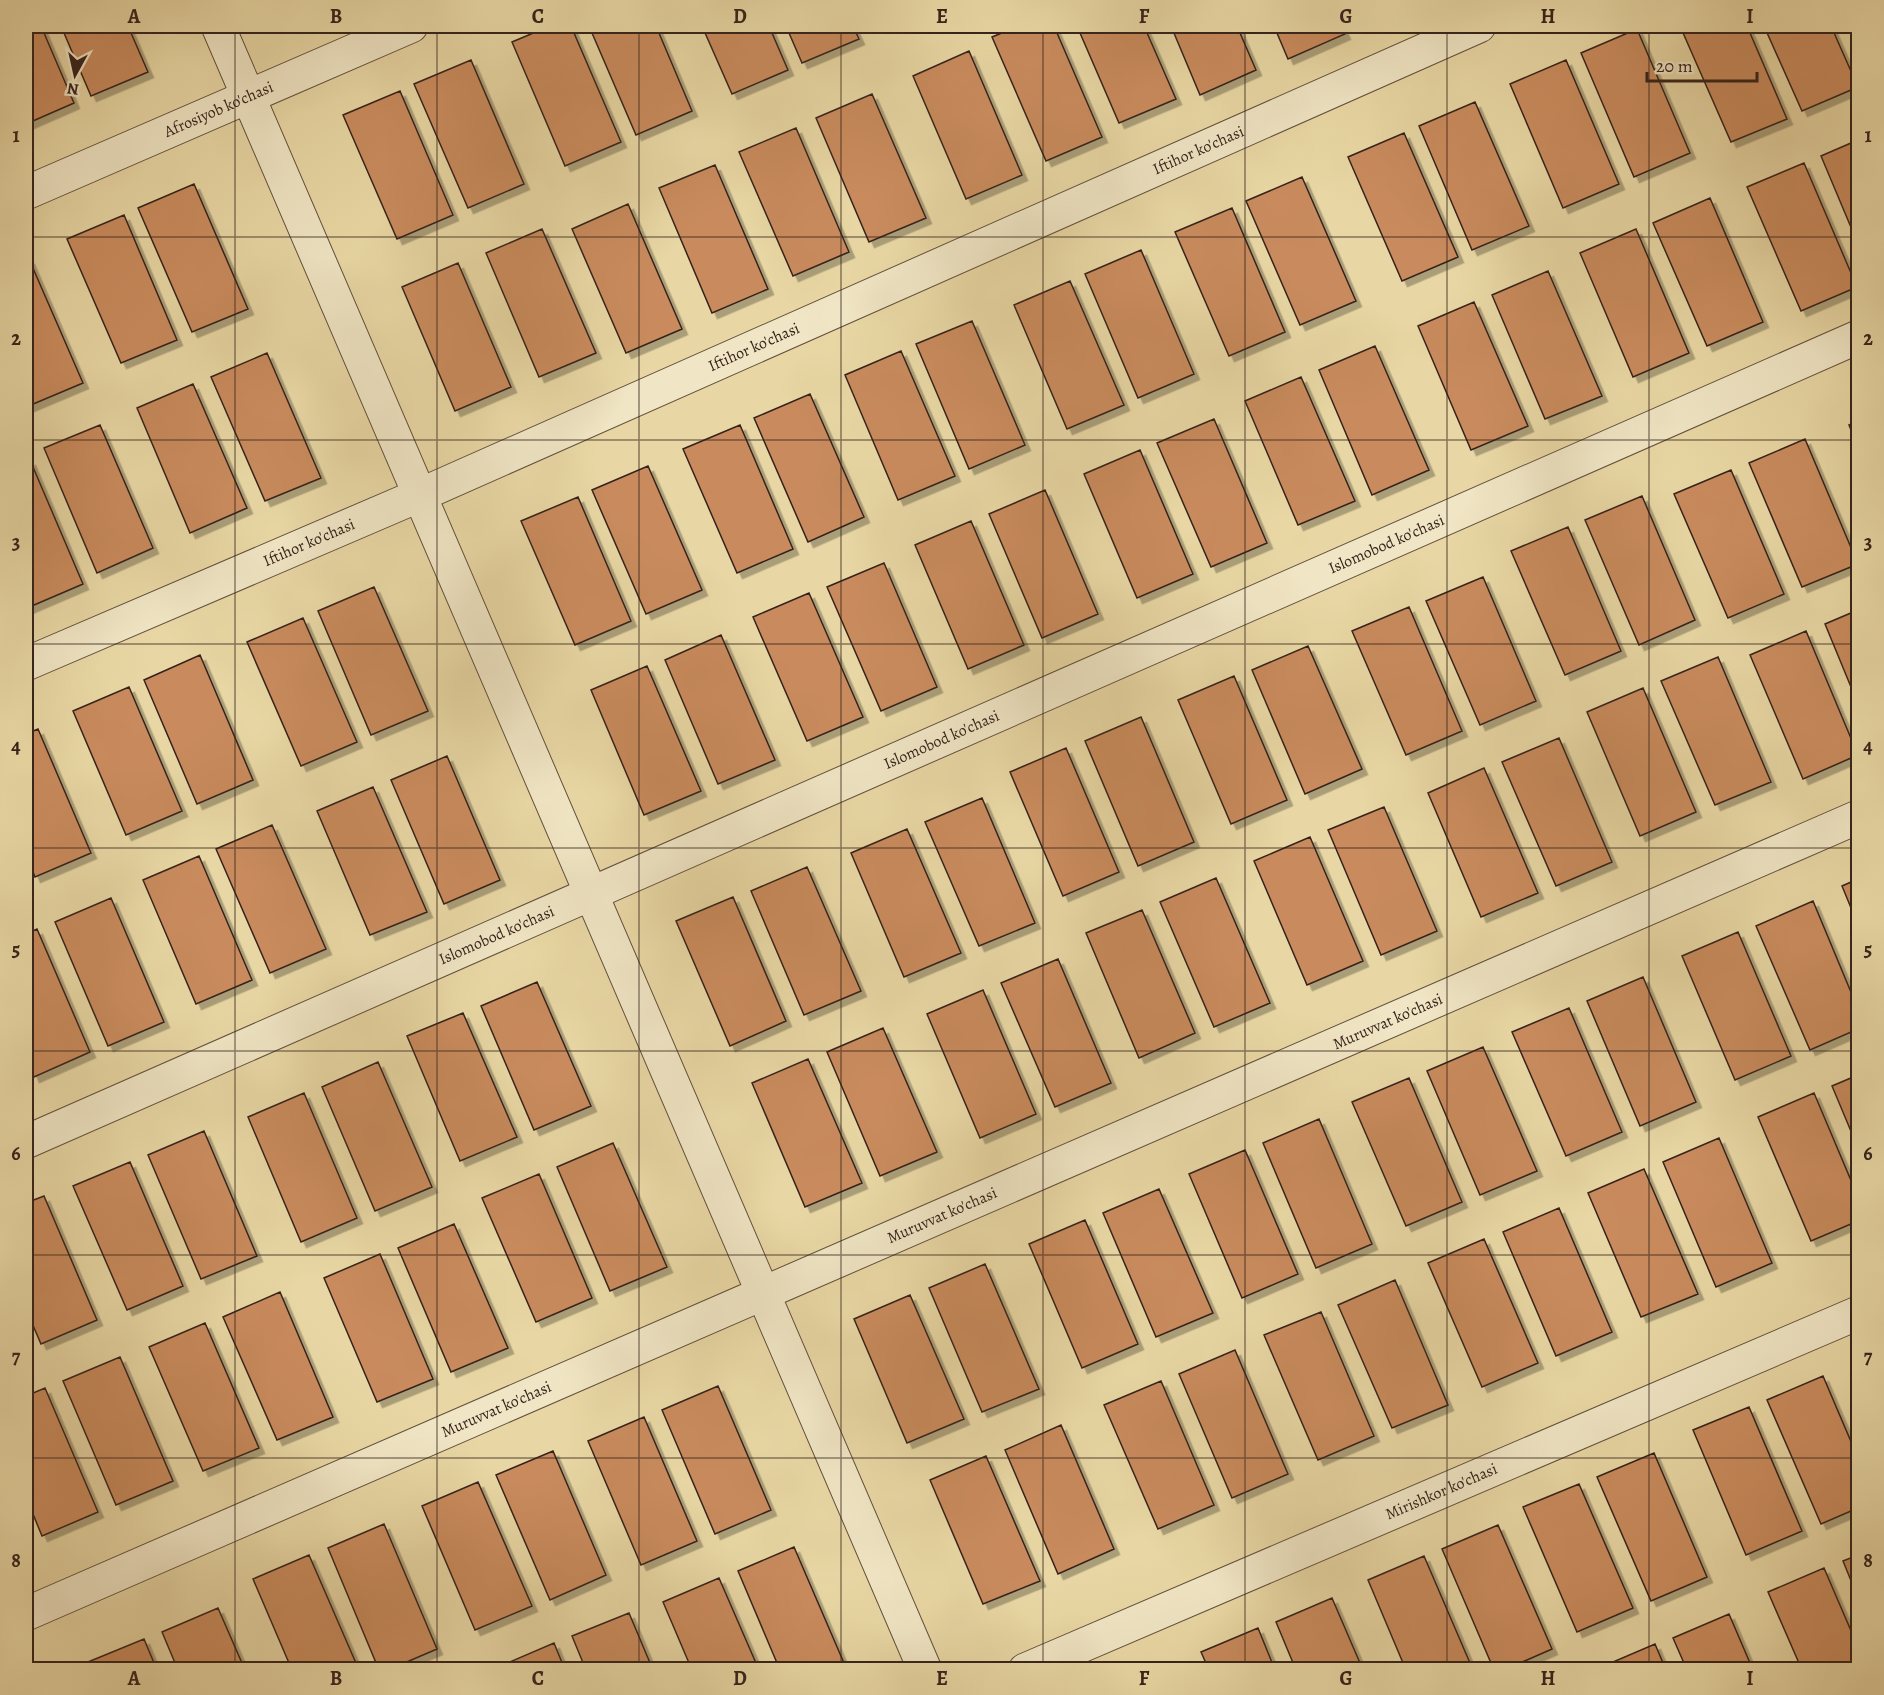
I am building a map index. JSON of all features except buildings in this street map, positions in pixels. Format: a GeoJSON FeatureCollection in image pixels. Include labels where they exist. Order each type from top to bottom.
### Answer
{"type":"FeatureCollection","features":[{"type":"Feature","properties":{"kind":"street"},"geometry":{"type":"LineString","coordinates":[[219,26],[925,1670]]}},
{"type":"Feature","properties":{"kind":"street","name":"Afrosiyob ko'chasi"},"geometry":{"type":"LineString","coordinates":[[26,194],[411,26]]}},
{"type":"Feature","properties":{"kind":"street","name":"Iftihor ko'chasi"},"geometry":{"type":"LineString","coordinates":[[26,664],[420,495],[1479,26]]}},
{"type":"Feature","properties":{"kind":"street","name":"Islomobod ko'chasi"},"geometry":{"type":"LineString","coordinates":[[26,1142],[1858,337]]}},
{"type":"Feature","properties":{"kind":"street","name":"Muruvvat ko'chasi"},"geometry":{"type":"LineString","coordinates":[[26,1614],[1858,817]]}},
{"type":"Feature","properties":{"kind":"street","name":"Mirishkor ko'chasi"},"geometry":{"type":"LineString","coordinates":[[1025,1670],[1858,1313]]}}]}
